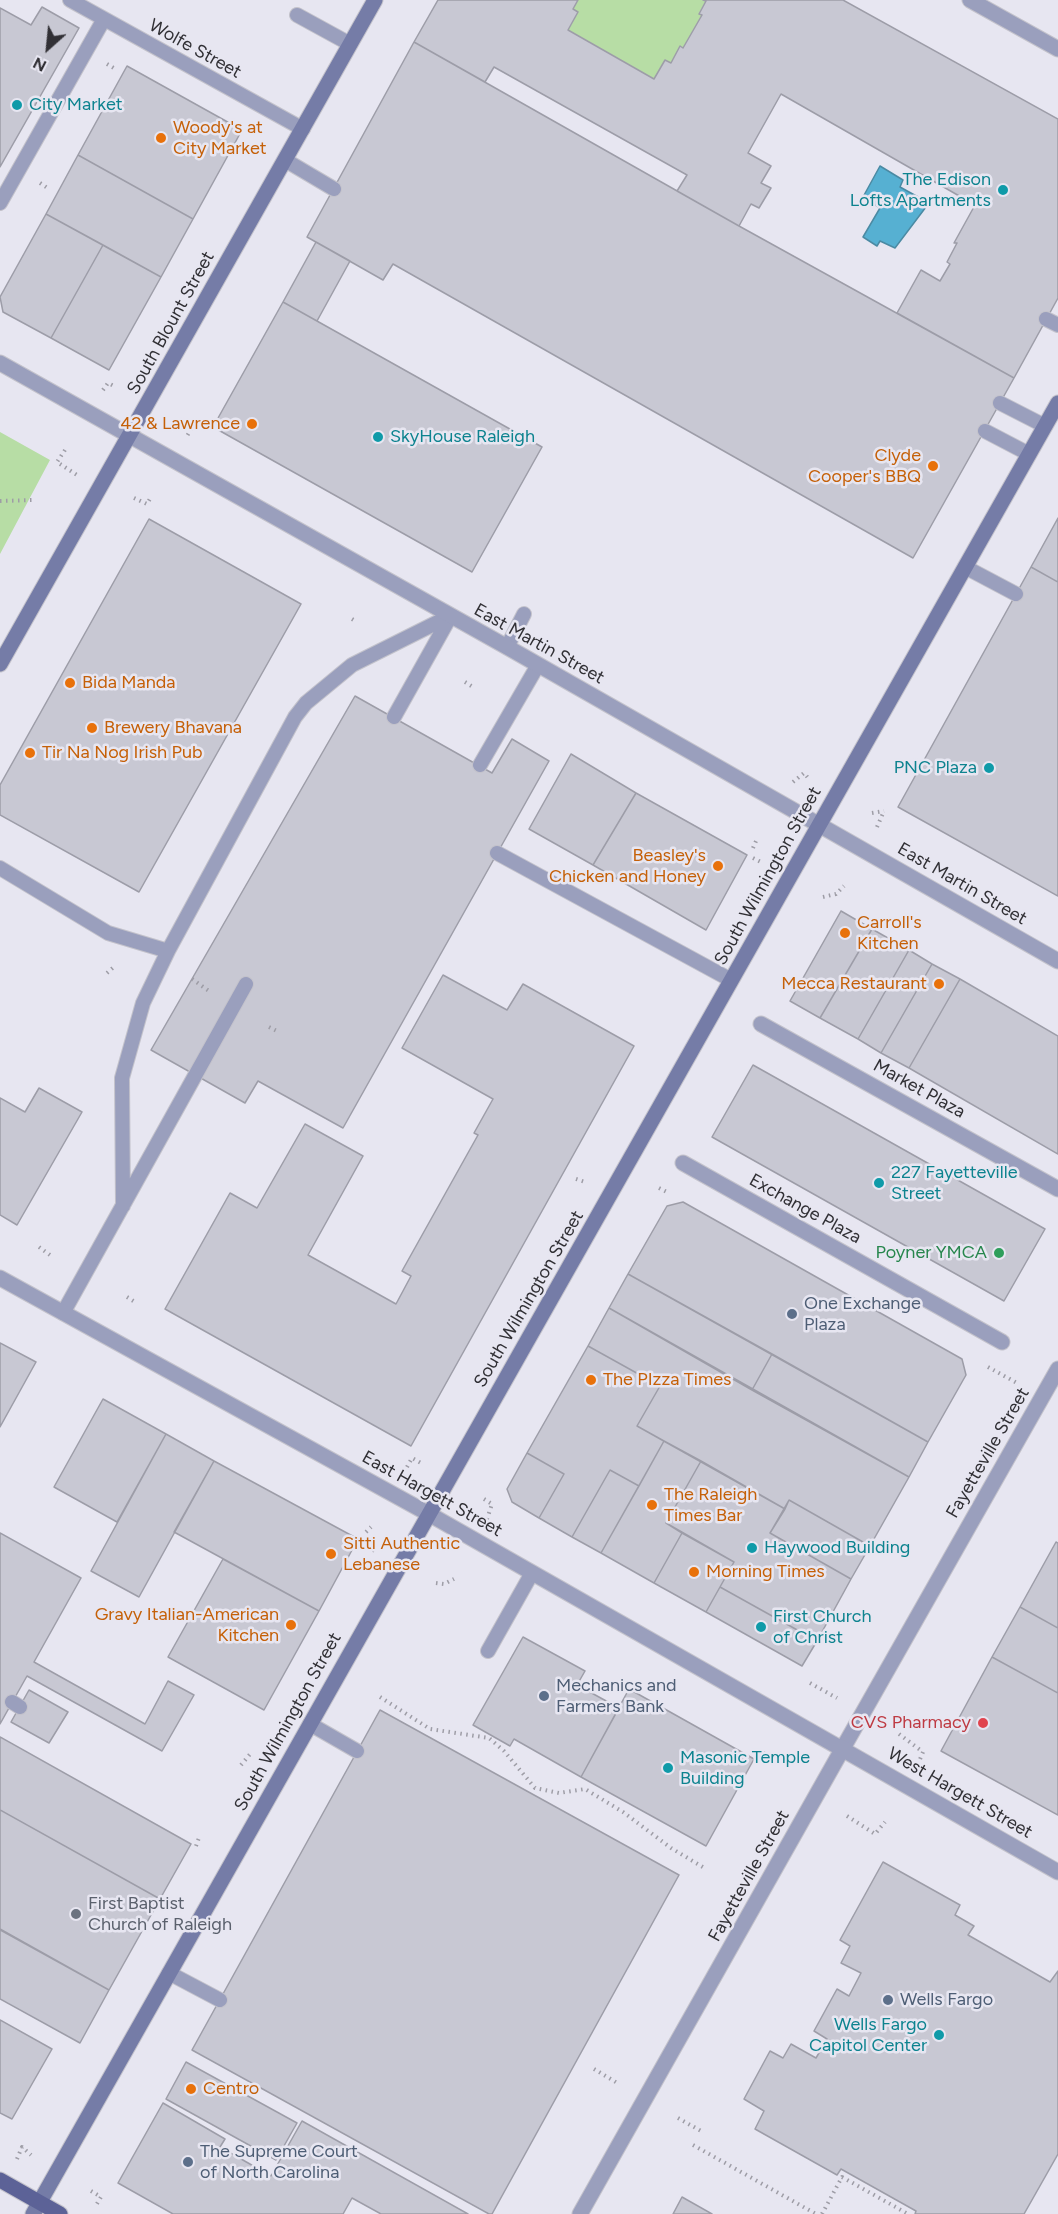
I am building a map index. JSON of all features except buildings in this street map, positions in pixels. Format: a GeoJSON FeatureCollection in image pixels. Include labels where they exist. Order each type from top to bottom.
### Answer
{"type":"FeatureCollection","features":[{"type":"Feature","properties":{"kind":"main road","name":"South Blount Street"},"geometry":{"type":"LineString","coordinates":[[0,664],[375,0]]}},
{"type":"Feature","properties":{"kind":"main road","name":"South Wilmington Street"},"geometry":{"type":"LineString","coordinates":[[36,2208],[1058,403]]}},
{"type":"Feature","properties":{"kind":"main road"},"geometry":{"type":"LineString","coordinates":[[0,2180],[36,2208],[60,2214]]}},
{"type":"Feature","properties":{"kind":"street"},"geometry":{"type":"LineString","coordinates":[[970,0],[1058,49]]}},
{"type":"Feature","properties":{"kind":"street","name":"East Martin Street"},"geometry":{"type":"LineString","coordinates":[[0,363],[507,647],[1058,961]]}},
{"type":"Feature","properties":{"kind":"street","name":"Market Plaza"},"geometry":{"type":"LineString","coordinates":[[761,1024],[1058,1189]]}},
{"type":"Feature","properties":{"kind":"street","name":"Exchange Plaza"},"geometry":{"type":"LineString","coordinates":[[683,1163],[1002,1342]]}},
{"type":"Feature","properties":{"kind":"street","name":"East Hargett Street"},"geometry":{"type":"LineString","coordinates":[[0,1278],[429,1514],[843,1748]]}},
{"type":"Feature","properties":{"kind":"street","name":"Fayetteville Street"},"geometry":{"type":"LineString","coordinates":[[580,2214],[1058,1369]]}},
{"type":"Feature","properties":{"kind":"street","name":"West Hargett Street"},"geometry":{"type":"LineString","coordinates":[[843,1748],[1058,1872]]}},
{"type":"Feature","properties":{"kind":"lane","name":"Wolfe Street"},"geometry":{"type":"LineString","coordinates":[[70,0],[303,129]]}},
{"type":"Feature","properties":{"kind":"lane"},"geometry":{"type":"LineString","coordinates":[[297,15],[350,44]]}},
{"type":"Feature","properties":{"kind":"lane"},"geometry":{"type":"LineString","coordinates":[[0,203],[104,19]]}},
{"type":"Feature","properties":{"kind":"lane"},"geometry":{"type":"LineString","coordinates":[[285,160],[334,189]]}},
{"type":"Feature","properties":{"kind":"lane"},"geometry":{"type":"LineString","coordinates":[[1000,403],[1045,426]]}},
{"type":"Feature","properties":{"kind":"lane"},"geometry":{"type":"LineString","coordinates":[[985,431],[1029,454]]}},
{"type":"Feature","properties":{"kind":"lane"},"geometry":{"type":"LineString","coordinates":[[965,567],[1016,594]]}},
{"type":"Feature","properties":{"kind":"lane"},"geometry":{"type":"LineString","coordinates":[[507,647],[524,614]]}},
{"type":"Feature","properties":{"kind":"lane"},"geometry":{"type":"LineString","coordinates":[[394,717],[450,616]]}},
{"type":"Feature","properties":{"kind":"lane"},"geometry":{"type":"LineString","coordinates":[[123,1206],[122,1078],[143,1003],[168,951],[295,717],[306,703],[352,665],[450,616]]}},
{"type":"Feature","properties":{"kind":"lane"},"geometry":{"type":"LineString","coordinates":[[480,765],[538,665]]}},
{"type":"Feature","properties":{"kind":"lane"},"geometry":{"type":"LineString","coordinates":[[497,853],[731,980]]}},
{"type":"Feature","properties":{"kind":"lane"},"geometry":{"type":"LineString","coordinates":[[0,868],[108,933],[168,951]]}},
{"type":"Feature","properties":{"kind":"lane"},"geometry":{"type":"LineString","coordinates":[[63,1313],[246,984]]}},
{"type":"Feature","properties":{"kind":"lane"},"geometry":{"type":"LineString","coordinates":[[488,1651],[532,1573]]}},
{"type":"Feature","properties":{"kind":"lane"},"geometry":{"type":"LineString","coordinates":[[310,1725],[357,1751]]}},
{"type":"Feature","properties":{"kind":"lane"},"geometry":{"type":"LineString","coordinates":[[169,1973],[220,2000]]}},
{"type":"Feature","properties":{"kind":"path"},"geometry":{"type":"LineString","coordinates":[[103,391],[108,383],[116,387]]}},
{"type":"Feature","properties":{"kind":"path"},"geometry":{"type":"LineString","coordinates":[[182,423],[192,428],[187,436]]}},
{"type":"Feature","properties":{"kind":"path"},"geometry":{"type":"LineString","coordinates":[[65,450],[57,462],[77,475]]}},
{"type":"Feature","properties":{"kind":"path"},"geometry":{"type":"LineString","coordinates":[[134,498],[147,504],[151,497]]}},
{"type":"Feature","properties":{"kind":"path"},"geometry":{"type":"LineString","coordinates":[[0,501],[34,500]]}},
{"type":"Feature","properties":{"kind":"path"},"geometry":{"type":"LineString","coordinates":[[465,682],[473,687]]}},
{"type":"Feature","properties":{"kind":"path"},"geometry":{"type":"LineString","coordinates":[[792,783],[804,773],[808,779]]}},
{"type":"Feature","properties":{"kind":"path"},"geometry":{"type":"LineString","coordinates":[[872,813],[884,811],[877,827]]}},
{"type":"Feature","properties":{"kind":"path"},"geometry":{"type":"LineString","coordinates":[[753,848],[756,841]]}},
{"type":"Feature","properties":{"kind":"path"},"geometry":{"type":"LineString","coordinates":[[753,858],[760,862]]}},
{"type":"Feature","properties":{"kind":"path"},"geometry":{"type":"LineString","coordinates":[[823,897],[836,894],[844,886]]}},
{"type":"Feature","properties":{"kind":"path"},"geometry":{"type":"LineString","coordinates":[[107,973],[115,966]]}},
{"type":"Feature","properties":{"kind":"path"},"geometry":{"type":"LineString","coordinates":[[192,979],[209,991]]}},
{"type":"Feature","properties":{"kind":"path"},"geometry":{"type":"LineString","coordinates":[[269,1027],[277,1031]]}},
{"type":"Feature","properties":{"kind":"path"},"geometry":{"type":"LineString","coordinates":[[576,1179],[585,1182]]}},
{"type":"Feature","properties":{"kind":"path"},"geometry":{"type":"LineString","coordinates":[[659,1188],[667,1192]]}},
{"type":"Feature","properties":{"kind":"path"},"geometry":{"type":"LineString","coordinates":[[39,1247],[50,1255]]}},
{"type":"Feature","properties":{"kind":"path"},"geometry":{"type":"LineString","coordinates":[[127,1297],[135,1302]]}},
{"type":"Feature","properties":{"kind":"path"},"geometry":{"type":"LineString","coordinates":[[988,1367],[1017,1383]]}},
{"type":"Feature","properties":{"kind":"path"},"geometry":{"type":"LineString","coordinates":[[407,1467],[412,1458],[421,1463]]}},
{"type":"Feature","properties":{"kind":"path"},"geometry":{"type":"LineString","coordinates":[[484,1499],[492,1504],[487,1519]]}},
{"type":"Feature","properties":{"kind":"path"},"geometry":{"type":"LineString","coordinates":[[366,1533],[371,1527]]}},
{"type":"Feature","properties":{"kind":"path"},"geometry":{"type":"LineString","coordinates":[[368,1547],[375,1551]]}},
{"type":"Feature","properties":{"kind":"path"},"geometry":{"type":"LineString","coordinates":[[436,1583],[444,1584],[454,1579]]}},
{"type":"Feature","properties":{"kind":"path"},"geometry":{"type":"LineString","coordinates":[[810,1683],[837,1698]]}},
{"type":"Feature","properties":{"kind":"path"},"geometry":{"type":"LineString","coordinates":[[380,1697],[430,1729],[489,1738],[504,1751],[535,1788],[559,1793],[585,1790],[623,1812],[671,1848],[706,1869]]}},
{"type":"Feature","properties":{"kind":"path"},"geometry":{"type":"LineString","coordinates":[[899,1734],[923,1752],[917,1765]]}},
{"type":"Feature","properties":{"kind":"path"},"geometry":{"type":"LineString","coordinates":[[763,1759],[767,1749]]}},
{"type":"Feature","properties":{"kind":"path"},"geometry":{"type":"LineString","coordinates":[[241,1765],[251,1753]]}},
{"type":"Feature","properties":{"kind":"path"},"geometry":{"type":"LineString","coordinates":[[847,1816],[875,1834],[885,1822]]}},
{"type":"Feature","properties":{"kind":"path"},"geometry":{"type":"LineString","coordinates":[[196,1846],[200,1835]]}},
{"type":"Feature","properties":{"kind":"path"},"geometry":{"type":"LineString","coordinates":[[594,2069],[619,2084]]}},
{"type":"Feature","properties":{"kind":"path"},"geometry":{"type":"LineString","coordinates":[[678,2118],[701,2131]]}},
{"type":"Feature","properties":{"kind":"path"},"geometry":{"type":"LineString","coordinates":[[693,2145],[816,2214]]}},
{"type":"Feature","properties":{"kind":"path"},"geometry":{"type":"LineString","coordinates":[[17,2159],[22,2147],[31,2155]]}},
{"type":"Feature","properties":{"kind":"path"},"geometry":{"type":"LineString","coordinates":[[822,2214],[843,2177],[908,2214]]}},
{"type":"Feature","properties":{"kind":"path"},"geometry":{"type":"LineString","coordinates":[[91,2191],[101,2197],[95,2207]]}},
{"type":"Feature","properties":{"kind":"green space"},"geometry":{"type":"Polygon","coordinates":[[[578,0],[706,1],[699,13],[702,15],[683,48],[680,47],[671,63],[665,60],[654,79],[568,30],[578,12],[573,9],[578,0]]]}},
{"type":"Feature","properties":{"kind":"green space"},"geometry":{"type":"Polygon","coordinates":[[[0,432],[50,460],[0,554],[0,432]]]}},
{"type":"Feature","properties":{"kind":"water"},"geometry":{"type":"Polygon","coordinates":[[[880,166],[903,180],[900,187],[929,203],[895,248],[880,241],[877,246],[863,237],[880,208],[863,197],[880,166]]]}},
{"type":"Feature","properties":{"kind":"place","name":"City Market"},"geometry":{"type":"Point","coordinates":[17,105]}},
{"type":"Feature","properties":{"kind":"place","name":"Woody's at City Market"},"geometry":{"type":"Point","coordinates":[161,138]}},
{"type":"Feature","properties":{"kind":"place","name":"The Edison Lofts Apartments"},"geometry":{"type":"Point","coordinates":[1003,190]}},
{"type":"Feature","properties":{"kind":"place","name":"42 & Lawrence"},"geometry":{"type":"Point","coordinates":[252,424]}},
{"type":"Feature","properties":{"kind":"place","name":"SkyHouse Raleigh"},"geometry":{"type":"Point","coordinates":[378,437]}},
{"type":"Feature","properties":{"kind":"place","name":"Clyde Cooper's BBQ"},"geometry":{"type":"Point","coordinates":[933,466]}},
{"type":"Feature","properties":{"kind":"place","name":"Bida Manda"},"geometry":{"type":"Point","coordinates":[70,683]}},
{"type":"Feature","properties":{"kind":"place","name":"Brewery Bhavana"},"geometry":{"type":"Point","coordinates":[92,728]}},
{"type":"Feature","properties":{"kind":"place","name":"Tir Na Nog Irish Pub"},"geometry":{"type":"Point","coordinates":[30,753]}},
{"type":"Feature","properties":{"kind":"place","name":"PNC Plaza"},"geometry":{"type":"Point","coordinates":[989,768]}},
{"type":"Feature","properties":{"kind":"place","name":"Beasley's Chicken and Honey"},"geometry":{"type":"Point","coordinates":[718,866]}},
{"type":"Feature","properties":{"kind":"place","name":"Carroll's Kitchen"},"geometry":{"type":"Point","coordinates":[845,933]}},
{"type":"Feature","properties":{"kind":"place","name":"Mecca Restaurant"},"geometry":{"type":"Point","coordinates":[939,984]}},
{"type":"Feature","properties":{"kind":"place","name":"227 Fayetteville Street"},"geometry":{"type":"Point","coordinates":[879,1183]}},
{"type":"Feature","properties":{"kind":"place","name":"Poyner YMCA"},"geometry":{"type":"Point","coordinates":[999,1253]}},
{"type":"Feature","properties":{"kind":"place","name":"One Exchange Plaza"},"geometry":{"type":"Point","coordinates":[792,1314]}},
{"type":"Feature","properties":{"kind":"place","name":"The PIzza Times"},"geometry":{"type":"Point","coordinates":[591,1380]}},
{"type":"Feature","properties":{"kind":"place","name":"The Raleigh Times Bar"},"geometry":{"type":"Point","coordinates":[652,1505]}},
{"type":"Feature","properties":{"kind":"place","name":"Haywood Building"},"geometry":{"type":"Point","coordinates":[752,1548]}},
{"type":"Feature","properties":{"kind":"place","name":"Sitti Authentic Lebanese"},"geometry":{"type":"Point","coordinates":[331,1554]}},
{"type":"Feature","properties":{"kind":"place","name":"Morning Times"},"geometry":{"type":"Point","coordinates":[694,1572]}},
{"type":"Feature","properties":{"kind":"place","name":"Gravy Italian-American Kitchen"},"geometry":{"type":"Point","coordinates":[291,1625]}},
{"type":"Feature","properties":{"kind":"place","name":"First Church of Christ"},"geometry":{"type":"Point","coordinates":[761,1627]}},
{"type":"Feature","properties":{"kind":"place","name":"Mechanics and Farmers Bank"},"geometry":{"type":"Point","coordinates":[544,1696]}},
{"type":"Feature","properties":{"kind":"place","name":"CVS Pharmacy"},"geometry":{"type":"Point","coordinates":[983,1723]}},
{"type":"Feature","properties":{"kind":"place","name":"Masonic Temple Building"},"geometry":{"type":"Point","coordinates":[668,1768]}},
{"type":"Feature","properties":{"kind":"place","name":"First Baptist Church of Raleigh"},"geometry":{"type":"Point","coordinates":[76,1914]}},
{"type":"Feature","properties":{"kind":"place","name":"Wells Fargo"},"geometry":{"type":"Point","coordinates":[888,2000]}},
{"type":"Feature","properties":{"kind":"place","name":"Wells Fargo Capitol Center"},"geometry":{"type":"Point","coordinates":[939,2035]}},
{"type":"Feature","properties":{"kind":"place","name":"Centro"},"geometry":{"type":"Point","coordinates":[191,2089]}},
{"type":"Feature","properties":{"kind":"place","name":"The Supreme Court of North Carolina"},"geometry":{"type":"Point","coordinates":[188,2162]}}]}
